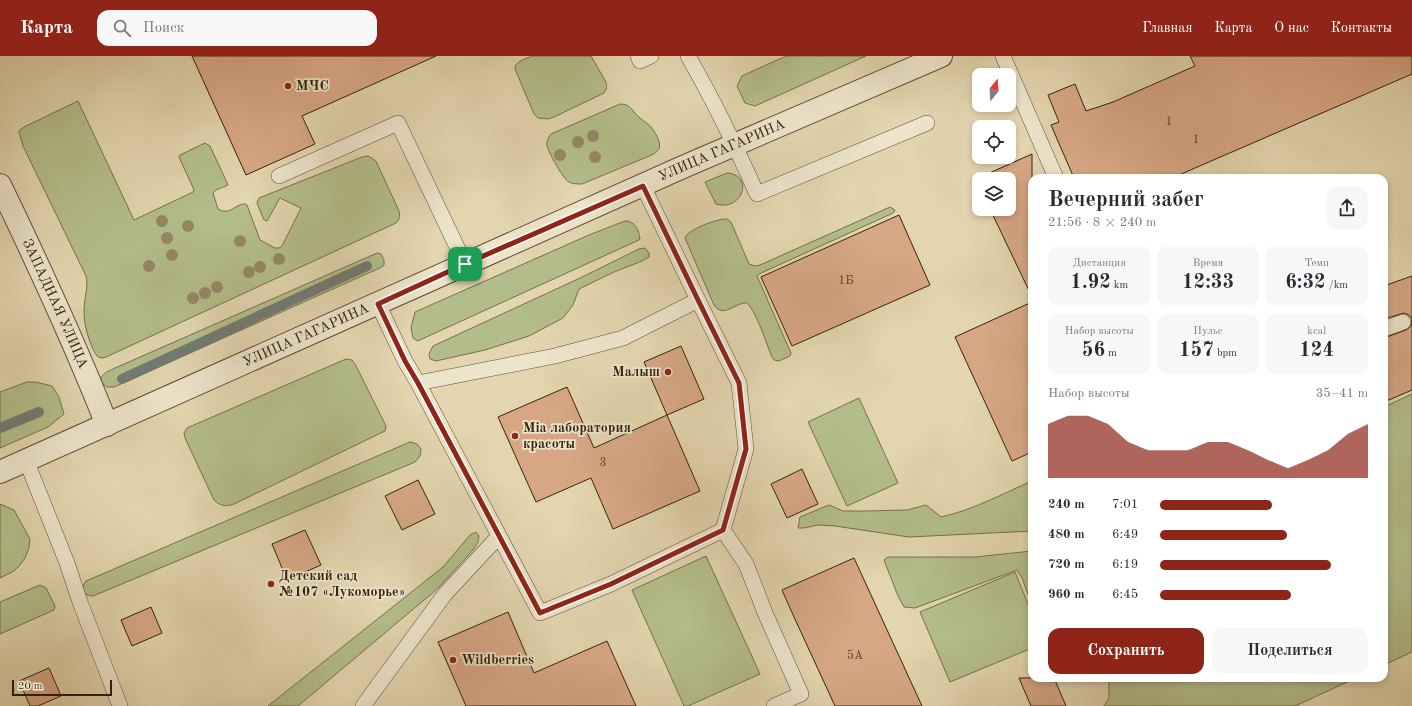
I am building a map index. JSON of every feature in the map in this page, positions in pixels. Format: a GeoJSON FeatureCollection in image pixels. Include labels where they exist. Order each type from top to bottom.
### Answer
{"type":"FeatureCollection","features":[{"type":"Feature","properties":{"kind":"street","name":"УЛИЦА ГАГАРИНА"},"geometry":{"type":"LineString","coordinates":[[0,472],[465,264],[941,56]]}},
{"type":"Feature","properties":{"kind":"street","name":"ЗАПАДНАЯ УЛИЦА"},"geometry":{"type":"LineString","coordinates":[[0,185],[32,251],[85,370],[107,425]]}},
{"type":"Feature","properties":{"kind":"lane"},"geometry":{"type":"LineString","coordinates":[[638,56],[640,61],[651,56]]}},
{"type":"Feature","properties":{"kind":"lane"},"geometry":{"type":"LineString","coordinates":[[688,56],[735,145],[757,194],[927,123]]}},
{"type":"Feature","properties":{"kind":"lane"},"geometry":{"type":"LineString","coordinates":[[1003,56],[1054,174]]}},
{"type":"Feature","properties":{"kind":"lane"},"geometry":{"type":"LineString","coordinates":[[279,176],[398,123],[439,213],[465,264]]}},
{"type":"Feature","properties":{"kind":"lane"},"geometry":{"type":"LineString","coordinates":[[378,304],[405,361],[540,613],[611,584],[723,530],[746,449],[739,383],[643,186]]}},
{"type":"Feature","properties":{"kind":"lane"},"geometry":{"type":"LineString","coordinates":[[418,383],[555,356],[623,338],[698,300]]}},
{"type":"Feature","properties":{"kind":"lane"},"geometry":{"type":"LineString","coordinates":[[1388,328],[1403,322]]}},
{"type":"Feature","properties":{"kind":"lane"},"geometry":{"type":"LineString","coordinates":[[26,460],[67,563],[80,602],[120,706]]}},
{"type":"Feature","properties":{"kind":"lane"},"geometry":{"type":"LineString","coordinates":[[723,530],[746,564],[766,615],[801,694],[774,706]]}},
{"type":"Feature","properties":{"kind":"lane"},"geometry":{"type":"LineString","coordinates":[[363,706],[446,594],[499,536]]}},
{"type":"Feature","properties":{"kind":"green space"},"geometry":{"type":"Polygon","coordinates":[[[532,56],[591,56],[606,82],[606,90],[604,93],[554,117],[548,119],[538,118],[534,114],[515,69],[515,66],[520,61],[532,56]]]}},
{"type":"Feature","properties":{"kind":"green space"},"geometry":{"type":"Polygon","coordinates":[[[786,56],[866,56],[755,106],[745,103],[737,86],[742,76],[786,56]]]}},
{"type":"Feature","properties":{"kind":"green space"},"geometry":{"type":"Polygon","coordinates":[[[78,101],[134,220],[193,192],[194,190],[179,157],[180,155],[205,143],[210,146],[228,185],[216,190],[213,193],[218,209],[226,211],[241,205],[247,205],[260,240],[275,248],[282,246],[301,208],[280,198],[267,221],[264,220],[257,203],[259,198],[362,157],[368,156],[376,161],[399,211],[399,219],[396,223],[101,358],[96,355],[93,349],[85,325],[84,306],[87,285],[86,276],[23,146],[19,132],[24,127],[78,101]]]}},
{"type":"Feature","properties":{"kind":"green space"},"geometry":{"type":"Polygon","coordinates":[[[620,104],[627,105],[637,116],[652,128],[659,140],[659,150],[654,154],[582,184],[574,184],[566,180],[553,160],[547,146],[551,134],[620,104]]]}},
{"type":"Feature","properties":{"kind":"green space"},"geometry":{"type":"Polygon","coordinates":[[[727,173],[736,175],[741,180],[743,186],[742,192],[733,203],[725,205],[716,204],[705,182],[727,173]]]}},
{"type":"Feature","properties":{"kind":"green space"},"geometry":{"type":"Polygon","coordinates":[[[890,207],[895,210],[891,214],[757,276],[791,353],[790,356],[779,361],[774,360],[772,357],[758,321],[747,303],[743,303],[726,310],[718,309],[714,305],[685,238],[691,232],[703,225],[717,220],[727,219],[731,222],[749,264],[755,266],[890,207]]]}},
{"type":"Feature","properties":{"kind":"green space"},"geometry":{"type":"Polygon","coordinates":[[[625,221],[634,224],[637,229],[639,240],[418,341],[413,338],[411,328],[415,312],[589,235],[625,221]]]}},
{"type":"Feature","properties":{"kind":"green space"},"geometry":{"type":"Polygon","coordinates":[[[645,248],[649,253],[649,257],[579,289],[573,305],[563,318],[529,336],[485,350],[436,361],[430,359],[429,354],[433,346],[639,249],[645,248]]]}},
{"type":"Feature","properties":{"kind":"green space"},"geometry":{"type":"Polygon","coordinates":[[[377,253],[381,254],[384,260],[384,265],[382,267],[114,387],[107,387],[101,381],[102,376],[111,370],[377,253]]]}},
{"type":"Feature","properties":{"kind":"green space"},"geometry":{"type":"Polygon","coordinates":[[[346,359],[352,360],[355,364],[386,426],[385,431],[234,504],[223,505],[214,500],[185,438],[184,433],[187,428],[346,359]]]}},
{"type":"Feature","properties":{"kind":"green space"},"geometry":{"type":"Polygon","coordinates":[[[27,382],[36,382],[52,386],[59,397],[64,414],[48,427],[0,448],[0,392],[27,382]]]}},
{"type":"Feature","properties":{"kind":"green space"},"geometry":{"type":"Polygon","coordinates":[[[1412,394],[1412,652],[1388,663],[1388,405],[1412,394]]]}},
{"type":"Feature","properties":{"kind":"green space"},"geometry":{"type":"Polygon","coordinates":[[[859,398],[898,483],[847,506],[808,422],[859,398]]]}},
{"type":"Feature","properties":{"kind":"green space"},"geometry":{"type":"Polygon","coordinates":[[[410,442],[417,444],[421,449],[420,456],[415,462],[93,596],[87,595],[84,592],[83,586],[86,581],[410,442]]]}},
{"type":"Feature","properties":{"kind":"green space"},"geometry":{"type":"Polygon","coordinates":[[[1028,483],[1028,531],[909,537],[835,526],[818,525],[798,528],[800,517],[829,505],[843,511],[865,511],[907,510],[926,505],[941,517],[976,506],[1028,483]]]}},
{"type":"Feature","properties":{"kind":"green space"},"geometry":{"type":"Polygon","coordinates":[[[0,504],[14,510],[30,539],[29,548],[20,565],[14,571],[0,578],[0,504]]]}},
{"type":"Feature","properties":{"kind":"green space"},"geometry":{"type":"Polygon","coordinates":[[[476,532],[479,536],[478,542],[473,550],[436,590],[298,706],[268,706],[443,567],[470,535],[476,532]]]}},
{"type":"Feature","properties":{"kind":"green space"},"geometry":{"type":"Polygon","coordinates":[[[1028,551],[1028,594],[1022,578],[1017,570],[915,608],[904,607],[898,596],[884,560],[888,557],[975,557],[1028,551]]]}},
{"type":"Feature","properties":{"kind":"green space"},"geometry":{"type":"Polygon","coordinates":[[[706,556],[760,674],[688,706],[684,706],[632,590],[706,556]]]}},
{"type":"Feature","properties":{"kind":"green space"},"geometry":{"type":"Polygon","coordinates":[[[1015,572],[1028,604],[1028,650],[950,682],[920,612],[1015,572]]]}},
{"type":"Feature","properties":{"kind":"green space"},"geometry":{"type":"Polygon","coordinates":[[[40,585],[46,588],[55,606],[54,610],[0,634],[0,602],[40,585]]]}},
{"type":"Feature","properties":{"kind":"green space"},"geometry":{"type":"Polygon","coordinates":[[[1109,682],[1347,682],[1295,706],[1104,706],[1109,698],[1109,682]]]}},
{"type":"Feature","properties":{"kind":"building","name":"МЧС"},"geometry":{"type":"Polygon","coordinates":[[[192,56],[436,56],[302,116],[315,144],[246,175],[192,56]]]}},
{"type":"Feature","properties":{"kind":"building"},"geometry":{"type":"Polygon","coordinates":[[[1190,56],[1412,56],[1412,74],[1181,174],[1072,174],[1051,125],[1059,122],[1048,95],[1075,84],[1086,111],[1113,102],[1195,66],[1190,56]]]}},
{"type":"Feature","properties":{"kind":"building"},"geometry":{"type":"Polygon","coordinates":[[[1032,154],[1032,174],[1028,174],[1028,289],[993,216],[1016,216],[1016,172],[992,172],[1010,164],[1016,164],[1016,161],[1032,154]]]}},
{"type":"Feature","properties":{"kind":"building"},"geometry":{"type":"Polygon","coordinates":[[[899,215],[930,285],[792,346],[761,277],[899,215]]]}},
{"type":"Feature","properties":{"kind":"building"},"geometry":{"type":"Polygon","coordinates":[[[1412,276],[1412,319],[1409,315],[1404,313],[1388,318],[1388,285],[1412,276]]]}},
{"type":"Feature","properties":{"kind":"building"},"geometry":{"type":"Polygon","coordinates":[[[1028,304],[1028,454],[1012,461],[955,337],[1028,304]]]}},
{"type":"Feature","properties":{"kind":"building"},"geometry":{"type":"Polygon","coordinates":[[[1412,323],[1412,390],[1388,400],[1388,337],[1410,327],[1412,323]]]}},
{"type":"Feature","properties":{"kind":"building"},"geometry":{"type":"Polygon","coordinates":[[[681,346],[704,399],[667,415],[644,362],[681,346]]]}},
{"type":"Feature","properties":{"kind":"building"},"geometry":{"type":"Polygon","coordinates":[[[567,387],[594,448],[667,415],[700,491],[613,529],[591,478],[536,502],[498,417],[567,387]]]}},
{"type":"Feature","properties":{"kind":"building"},"geometry":{"type":"Polygon","coordinates":[[[802,469],[818,504],[787,518],[771,484],[802,469]]]}},
{"type":"Feature","properties":{"kind":"building"},"geometry":{"type":"Polygon","coordinates":[[[418,480],[435,514],[402,530],[385,496],[418,480]]]}},
{"type":"Feature","properties":{"kind":"building"},"geometry":{"type":"Polygon","coordinates":[[[305,530],[321,565],[287,580],[272,544],[305,530]]]}},
{"type":"Feature","properties":{"kind":"building"},"geometry":{"type":"Polygon","coordinates":[[[854,558],[922,706],[835,706],[794,617],[782,590],[854,558]]]}},
{"type":"Feature","properties":{"kind":"building"},"geometry":{"type":"Polygon","coordinates":[[[151,607],[162,633],[132,646],[121,620],[151,607]]]}},
{"type":"Feature","properties":{"kind":"building"},"geometry":{"type":"Polygon","coordinates":[[[508,612],[534,673],[607,641],[636,706],[466,706],[438,642],[508,612]]]}},
{"type":"Feature","properties":{"kind":"building"},"geometry":{"type":"Polygon","coordinates":[[[49,668],[61,696],[38,706],[30,706],[19,681],[49,668]]]}},
{"type":"Feature","properties":{"kind":"building"},"geometry":{"type":"Polygon","coordinates":[[[1019,678],[1028,678],[1028,682],[1056,682],[1066,706],[1031,706],[1019,678]]]}},
{"type":"Feature","properties":{"kind":"waterway"},"geometry":{"type":"LineString","coordinates":[[122,379],[367,266]]}},
{"type":"Feature","properties":{"kind":"waterway"},"geometry":{"type":"LineString","coordinates":[[0,428],[39,412]]}},
{"type":"Feature","properties":{"kind":"place","name":"МЧС"},"geometry":{"type":"Point","coordinates":[288,86]}},
{"type":"Feature","properties":{"kind":"place","name":"Малыш"},"geometry":{"type":"Point","coordinates":[668,372]}},
{"type":"Feature","properties":{"kind":"place","name":"Mia лаборатория красоты"},"geometry":{"type":"Point","coordinates":[515,436]}},
{"type":"Feature","properties":{"kind":"place","name":"Детский сад №107 «Лукоморье»"},"geometry":{"type":"Point","coordinates":[271,584]}},
{"type":"Feature","properties":{"kind":"place","name":"Wildberries"},"geometry":{"type":"Point","coordinates":[453,660]}},
{"type":"Feature","properties":{"kind":"route"},"geometry":{"type":"LineString","coordinates":[[643,186],[739,383],[746,449],[723,530],[611,584],[540,613],[405,361],[378,304],[465,264],[643,186]]}}]}
